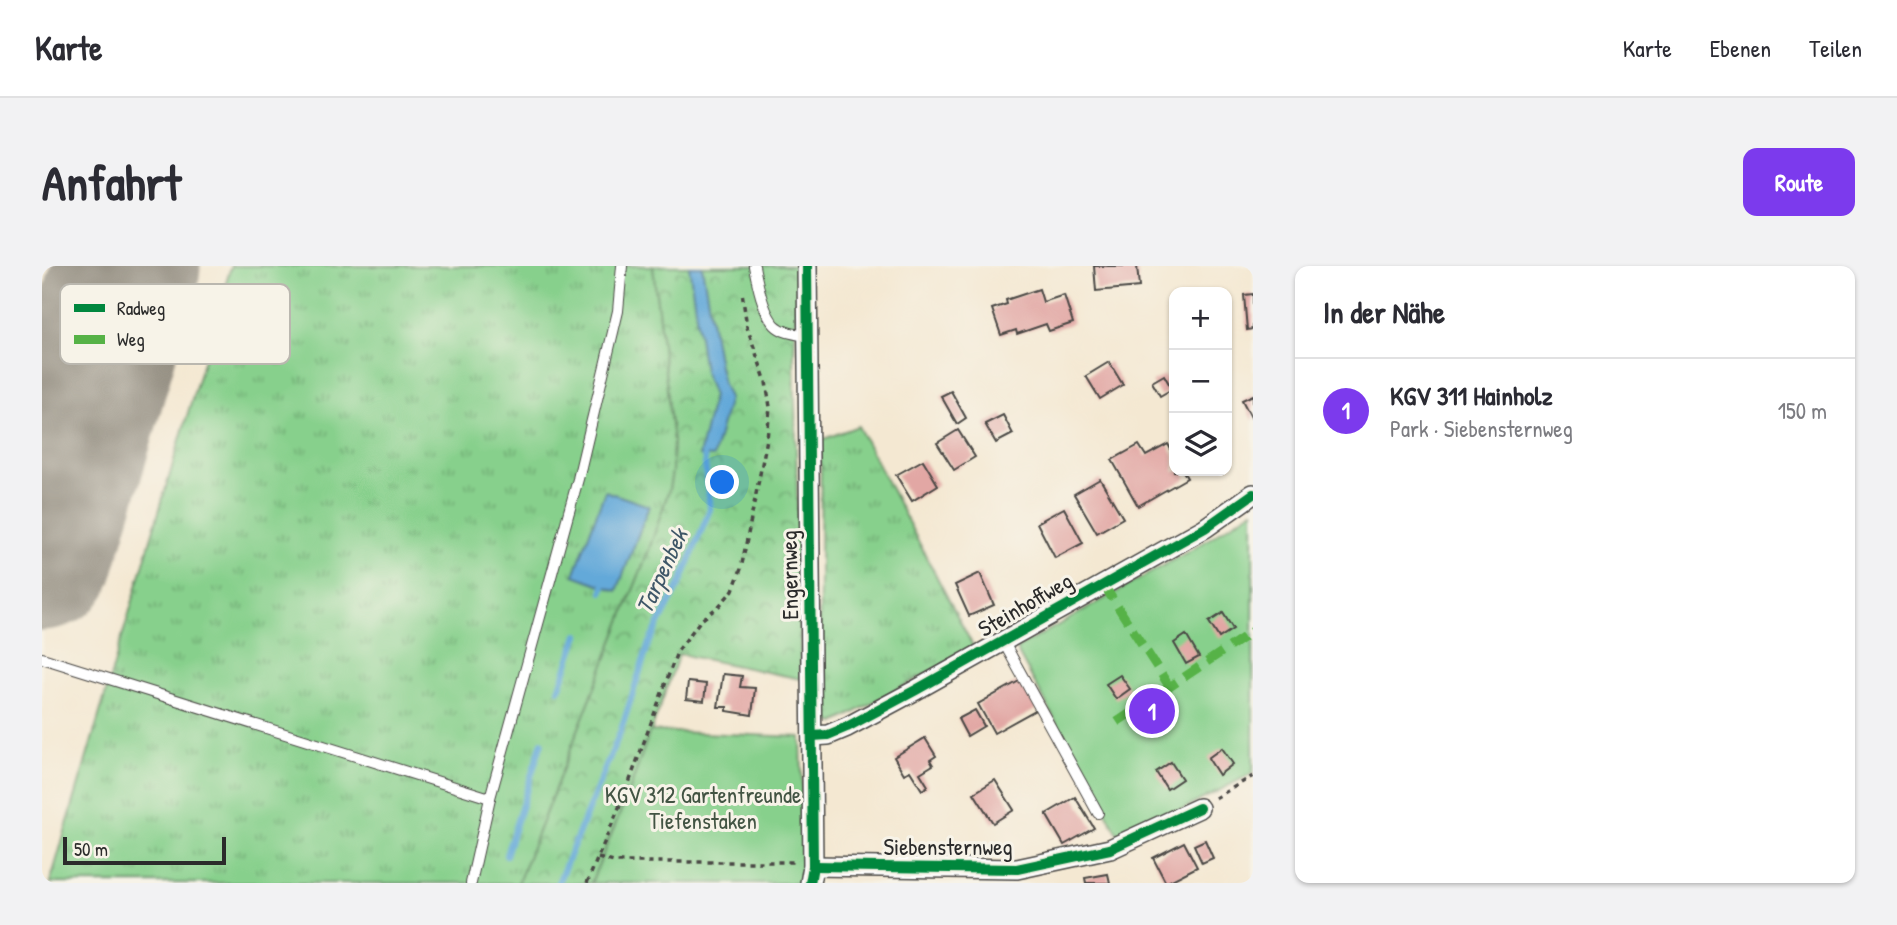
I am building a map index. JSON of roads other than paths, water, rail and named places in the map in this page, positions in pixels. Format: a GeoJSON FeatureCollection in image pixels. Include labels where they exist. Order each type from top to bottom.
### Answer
{"type":"FeatureCollection","features":[{"type":"Feature","properties":{"kind":"street","name":"Engernweg"},"geometry":{"type":"LineString","coordinates":[[807,266],[811,875]]}},
{"type":"Feature","properties":{"kind":"street","name":"Steinhoffweg"},"geometry":{"type":"LineString","coordinates":[[812,736],[847,727],[1205,528],[1253,494]]}},
{"type":"Feature","properties":{"kind":"street","name":"Siebensternweg"},"geometry":{"type":"LineString","coordinates":[[811,875],[1017,869],[1110,849],[1199,808]]}},
{"type":"Feature","properties":{"kind":"lane"},"geometry":{"type":"LineString","coordinates":[[471,883],[491,798],[578,479],[618,310],[622,266]]}},
{"type":"Feature","properties":{"kind":"lane"},"geometry":{"type":"LineString","coordinates":[[754,266],[767,313],[775,325],[789,333],[807,337]]}},
{"type":"Feature","properties":{"kind":"lane"},"geometry":{"type":"LineString","coordinates":[[1003,641],[1098,813]]}},
{"type":"Feature","properties":{"kind":"lane"},"geometry":{"type":"LineString","coordinates":[[42,658],[491,798]]}},
{"type":"Feature","properties":{"kind":"water"},"geometry":{"type":"Polygon","coordinates":[[[689,266],[702,266],[719,366],[729,398],[713,457],[699,456],[713,396],[704,372],[689,266]]]}},
{"type":"Feature","properties":{"kind":"water"},"geometry":{"type":"Polygon","coordinates":[[[605,491],[649,506],[617,591],[574,575],[605,491]]]}},
{"type":"Feature","properties":{"kind":"waterway","name":"Tarpenbek"},"geometry":{"type":"LineString","coordinates":[[558,883],[621,730],[649,643],[682,580],[710,509],[704,455],[706,451]]}},
{"type":"Feature","properties":{"kind":"waterway"},"geometry":{"type":"LineString","coordinates":[[602,592],[604,586]]}},
{"type":"Feature","properties":{"kind":"waterway"},"geometry":{"type":"LineString","coordinates":[[559,690],[578,635]]}},
{"type":"Feature","properties":{"kind":"waterway"},"geometry":{"type":"LineString","coordinates":[[506,855],[542,742]]}},
{"type":"Feature","properties":{"kind":"place","name":"KGV 311 Hainholz"},"geometry":{"type":"Point","coordinates":[1152,711]}},
{"type":"Feature","properties":{"kind":"park label","name":"KGV 312 Gartenfreunde Tiefenstaken"},"geometry":{"type":"Point","coordinates":[703,807]}}]}
